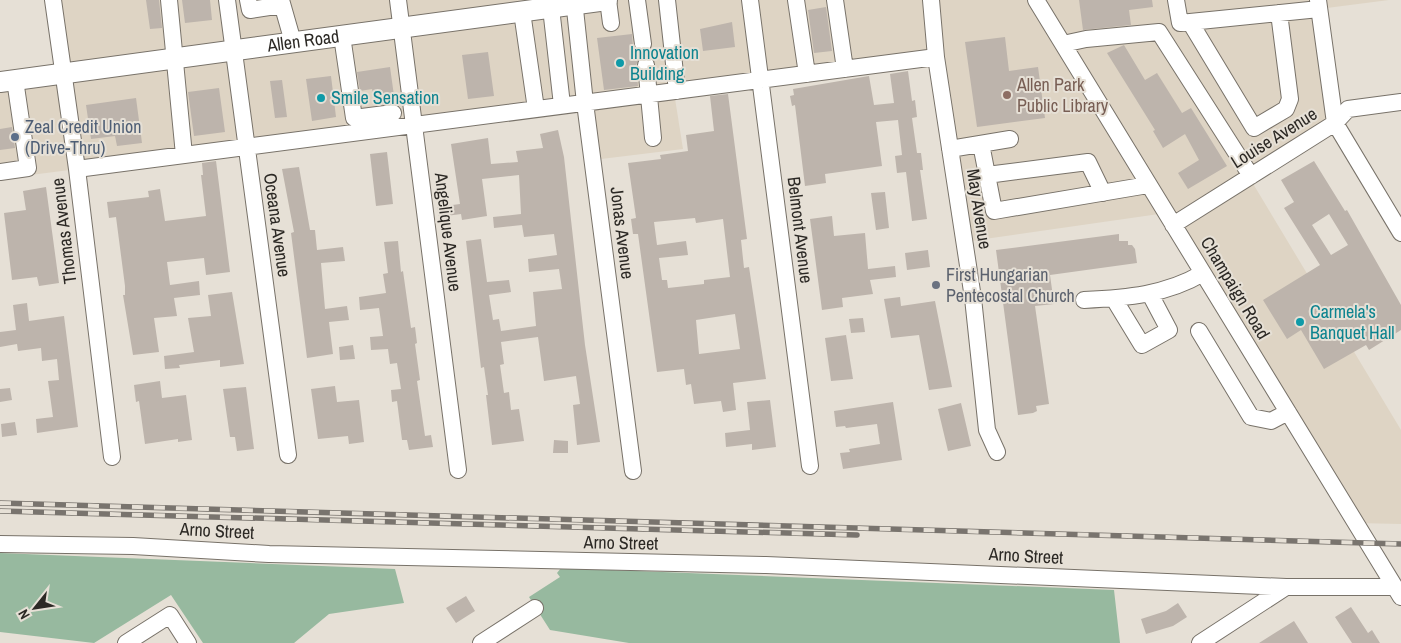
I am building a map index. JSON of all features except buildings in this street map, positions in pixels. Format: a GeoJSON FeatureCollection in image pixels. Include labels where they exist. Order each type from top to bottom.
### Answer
{"type":"FeatureCollection","features":[{"type":"Feature","properties":{"kind":"main road","name":"Allen Road"},"geometry":{"type":"LineString","coordinates":[[8,81],[551,8],[574,2],[607,0]]}},
{"type":"Feature","properties":{"kind":"street","name":"Thomas Avenue"},"geometry":{"type":"LineString","coordinates":[[53,0],[77,170],[112,457]]}},
{"type":"Feature","properties":{"kind":"street"},"geometry":{"type":"LineString","coordinates":[[169,0],[184,155]]}},
{"type":"Feature","properties":{"kind":"street","name":"Oceana Avenue"},"geometry":{"type":"LineString","coordinates":[[227,0],[288,455]]}},
{"type":"Feature","properties":{"kind":"street"},"geometry":{"type":"LineString","coordinates":[[248,0],[250,10],[282,3],[293,42]]}},
{"type":"Feature","properties":{"kind":"street","name":"Angelique Avenue"},"geometry":{"type":"LineString","coordinates":[[398,0],[458,470]]}},
{"type":"Feature","properties":{"kind":"street"},"geometry":{"type":"LineString","coordinates":[[607,0],[611,23]]}},
{"type":"Feature","properties":{"kind":"street"},"geometry":{"type":"LineString","coordinates":[[637,0],[643,44]]}},
{"type":"Feature","properties":{"kind":"street"},"geometry":{"type":"LineString","coordinates":[[667,0],[676,91]]}},
{"type":"Feature","properties":{"kind":"street","name":"Belmont Avenue"},"geometry":{"type":"LineString","coordinates":[[750,0],[810,466]]}},
{"type":"Feature","properties":{"kind":"street"},"geometry":{"type":"LineString","coordinates":[[796,0],[807,74]]}},
{"type":"Feature","properties":{"kind":"street"},"geometry":{"type":"LineString","coordinates":[[835,0],[845,69]]}},
{"type":"Feature","properties":{"kind":"street","name":"May Avenue"},"geometry":{"type":"LineString","coordinates":[[930,0],[936,57],[973,298],[986,430],[997,452]]}},
{"type":"Feature","properties":{"kind":"street"},"geometry":{"type":"LineString","coordinates":[[1176,0],[1180,23],[1279,13],[1319,4],[1334,123],[1401,233]]}},
{"type":"Feature","properties":{"kind":"street","name":"Jonas Avenue"},"geometry":{"type":"LineString","coordinates":[[574,2],[585,103],[633,471]]}},
{"type":"Feature","properties":{"kind":"street","name":"Champaign Road"},"geometry":{"type":"LineString","coordinates":[[1042,2],[1063,44],[1398,592]]}},
{"type":"Feature","properties":{"kind":"street"},"geometry":{"type":"LineString","coordinates":[[551,8],[562,105]]}},
{"type":"Feature","properties":{"kind":"street"},"geometry":{"type":"LineString","coordinates":[[522,12],[536,109]]}},
{"type":"Feature","properties":{"kind":"street"},"geometry":{"type":"LineString","coordinates":[[1190,22],[1254,128],[1286,109],[1290,99],[1279,13]]}},
{"type":"Feature","properties":{"kind":"street"},"geometry":{"type":"LineString","coordinates":[[1063,44],[1086,39],[1159,32],[1251,176]]}},
{"type":"Feature","properties":{"kind":"street"},"geometry":{"type":"LineString","coordinates":[[342,36],[354,118],[393,113]]}},
{"type":"Feature","properties":{"kind":"street"},"geometry":{"type":"LineString","coordinates":[[77,170],[936,57]]}},
{"type":"Feature","properties":{"kind":"street"},"geometry":{"type":"LineString","coordinates":[[646,65],[653,138]]}},
{"type":"Feature","properties":{"kind":"street"},"geometry":{"type":"LineString","coordinates":[[0,172],[28,168],[8,81]]}},
{"type":"Feature","properties":{"kind":"street","name":"Louise Avenue"},"geometry":{"type":"LineString","coordinates":[[1173,225],[1334,123],[1348,109],[1401,102]]}},
{"type":"Feature","properties":{"kind":"street"},"geometry":{"type":"LineString","coordinates":[[950,149],[1010,139]]}},
{"type":"Feature","properties":{"kind":"street"},"geometry":{"type":"LineString","coordinates":[[981,144],[994,211],[1148,184]]}},
{"type":"Feature","properties":{"kind":"street"},"geometry":{"type":"LineString","coordinates":[[987,175],[1088,162],[1103,193]]}},
{"type":"Feature","properties":{"kind":"street"},"geometry":{"type":"LineString","coordinates":[[1084,300],[1114,299],[1150,294],[1186,283],[1203,273]]}},
{"type":"Feature","properties":{"kind":"street"},"geometry":{"type":"LineString","coordinates":[[1114,299],[1142,345],[1169,330],[1150,294]]}},
{"type":"Feature","properties":{"kind":"street"},"geometry":{"type":"LineString","coordinates":[[1199,330],[1251,416],[1271,421],[1288,412]]}},
{"type":"Feature","properties":{"kind":"street","name":"Arno Street"},"geometry":{"type":"LineString","coordinates":[[0,544],[132,546],[288,554],[766,565],[1398,592]]}},
{"type":"Feature","properties":{"kind":"street"},"geometry":{"type":"LineString","coordinates":[[1200,643],[1286,587]]}},
{"type":"Feature","properties":{"kind":"street"},"geometry":{"type":"LineString","coordinates":[[481,643],[534,608]]}},
{"type":"Feature","properties":{"kind":"street"},"geometry":{"type":"LineString","coordinates":[[126,643],[170,615],[188,643]]}},
{"type":"Feature","properties":{"kind":"shaded area"},"geometry":{"type":"Polygon","coordinates":[[[53,0],[1389,0],[1319,9],[1335,123],[1249,177],[1401,430],[1401,524],[1356,523],[1166,213],[964,242],[936,57],[674,92],[683,149],[593,160],[585,103],[0,179],[0,82],[62,73],[53,0]]]}},
{"type":"Feature","properties":{"kind":"green space"},"geometry":{"type":"Polygon","coordinates":[[[0,553],[395,569],[404,603],[329,614],[294,643],[203,643],[171,595],[94,643],[0,632],[0,553]]]}},
{"type":"Feature","properties":{"kind":"green space"},"geometry":{"type":"Polygon","coordinates":[[[561,568],[1114,590],[1120,643],[629,643],[550,630],[529,597],[560,577],[557,573],[561,568]]]}},
{"type":"Feature","properties":{"kind":"railway"},"geometry":{"type":"LineString","coordinates":[[0,503],[1401,544]]}},
{"type":"Feature","properties":{"kind":"railway"},"geometry":{"type":"LineString","coordinates":[[0,511],[857,535]]}},
{"type":"Feature","properties":{"kind":"place","name":"Innovation Building"},"geometry":{"type":"Point","coordinates":[620,63]}},
{"type":"Feature","properties":{"kind":"place","name":"Allen Park Public Library"},"geometry":{"type":"Point","coordinates":[1007,95]}},
{"type":"Feature","properties":{"kind":"place","name":"Smile Sensation"},"geometry":{"type":"Point","coordinates":[321,98]}},
{"type":"Feature","properties":{"kind":"place","name":"Zeal Credit Union (Drive-Thru)"},"geometry":{"type":"Point","coordinates":[15,137]}},
{"type":"Feature","properties":{"kind":"place","name":"First Hungarian Pentecostal Church"},"geometry":{"type":"Point","coordinates":[936,285]}},
{"type":"Feature","properties":{"kind":"place","name":"Carmela's Banquet Hall"},"geometry":{"type":"Point","coordinates":[1300,322]}}]}
